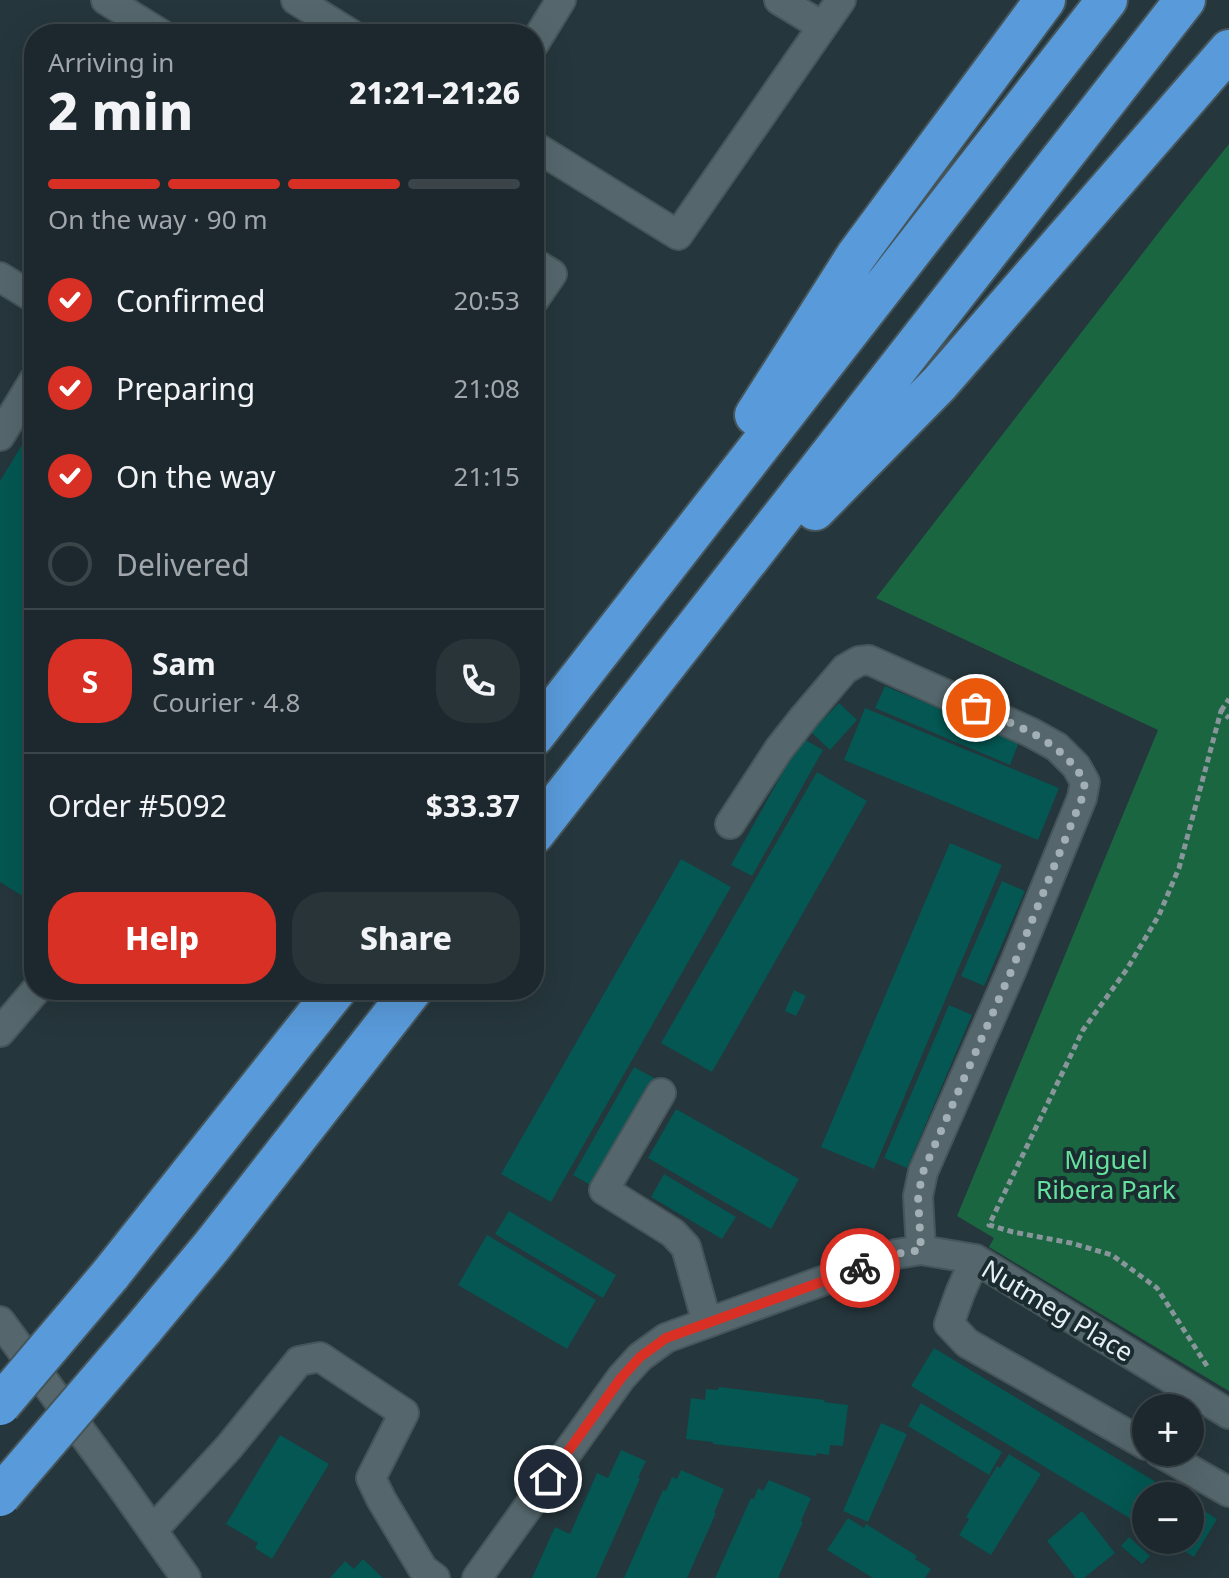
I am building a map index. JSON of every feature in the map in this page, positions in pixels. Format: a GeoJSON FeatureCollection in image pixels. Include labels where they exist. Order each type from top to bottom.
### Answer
{"type":"FeatureCollection","features":[{"type":"Feature","properties":{"kind":"highway"},"geometry":{"type":"LineString","coordinates":[[628,615],[856,256],[1045,0]]}},
{"type":"Feature","properties":{"kind":"highway"},"geometry":{"type":"LineString","coordinates":[[544,723],[1107,0]]}},
{"type":"Feature","properties":{"kind":"highway"},"geometry":{"type":"LineString","coordinates":[[544,821],[1185,0]]}},
{"type":"Feature","properties":{"kind":"highway"},"geometry":{"type":"LineString","coordinates":[[680,647],[939,384],[1229,50]]}},
{"type":"Feature","properties":{"kind":"highway"},"geometry":{"type":"LineString","coordinates":[[0,1405],[110,1275],[328,1000]]}},
{"type":"Feature","properties":{"kind":"highway"},"geometry":{"type":"LineString","coordinates":[[0,1496],[212,1246],[404,1000]]}},
{"type":"Feature","properties":{"kind":"street"},"geometry":{"type":"LineString","coordinates":[[106,0],[145,24]]}},
{"type":"Feature","properties":{"kind":"street"},"geometry":{"type":"LineString","coordinates":[[296,0],[335,24]]}},
{"type":"Feature","properties":{"kind":"street"},"geometry":{"type":"LineString","coordinates":[[544,28],[561,0]]}},
{"type":"Feature","properties":{"kind":"street"},"geometry":{"type":"LineString","coordinates":[[779,0],[822,26]]}},
{"type":"Feature","properties":{"kind":"street"},"geometry":{"type":"LineString","coordinates":[[544,152],[678,235],[841,0]]}},
{"type":"Feature","properties":{"kind":"street"},"geometry":{"type":"LineString","coordinates":[[544,269],[552,274],[544,286]]}},
{"type":"Feature","properties":{"kind":"street"},"geometry":{"type":"LineString","coordinates":[[0,277],[24,292]]}},
{"type":"Feature","properties":{"kind":"street"},"geometry":{"type":"LineString","coordinates":[[0,436],[24,396]]}},
{"type":"Feature","properties":{"kind":"street"},"geometry":{"type":"LineString","coordinates":[[730,824],[779,749],[805,716],[845,669],[859,661],[869,660],[1030,732],[1057,747],[1076,766],[1085,782],[1082,798],[1019,953],[923,1172],[918,1196],[921,1250]]}},
{"type":"Feature","properties":{"kind":"street"},"geometry":{"type":"LineString","coordinates":[[0,1032],[27,1000]]}},
{"type":"Feature","properties":{"kind":"street"},"geometry":{"type":"LineString","coordinates":[[661,1093],[604,1190],[673,1233],[686,1247],[707,1323]]}},
{"type":"Feature","properties":{"kind":"street","name":"Nutmeg Place"},"geometry":{"type":"LineString","coordinates":[[477,1578],[614,1387],[640,1357],[666,1338],[896,1254],[921,1250],[975,1259],[1229,1414]]}},
{"type":"Feature","properties":{"kind":"street"},"geometry":{"type":"LineString","coordinates":[[975,1259],[949,1324],[967,1343],[1132,1437]]}},
{"type":"Feature","properties":{"kind":"street"},"geometry":{"type":"LineString","coordinates":[[0,1321],[153,1530],[171,1571]]}},
{"type":"Feature","properties":{"kind":"street"},"geometry":{"type":"LineString","coordinates":[[153,1530],[229,1447],[299,1361],[320,1357],[404,1413],[371,1478],[423,1569],[435,1578]]}},
{"type":"Feature","properties":{"kind":"street"},"geometry":{"type":"LineString","coordinates":[[1184,1466],[1229,1492]]}},
{"type":"Feature","properties":{"kind":"path"},"geometry":{"type":"LineString","coordinates":[[1211,1372],[1157,1288],[1112,1255],[989,1225],[1083,1030],[1127,969],[1159,915],[1179,868],[1221,711],[1229,699]]}},
{"type":"Feature","properties":{"kind":"path"},"geometry":{"type":"LineString","coordinates":[[1221,711],[1229,718]]}},
{"type":"Feature","properties":{"kind":"green space","name":"Miguel Ribera Park"},"geometry":{"type":"Polygon","coordinates":[[[1229,144],[1229,1391],[989,1247],[994,1238],[957,1216],[1158,730],[876,598],[1229,144]]]}},
{"type":"Feature","properties":{"kind":"building"},"geometry":{"type":"Polygon","coordinates":[[[24,441],[24,897],[0,882],[0,481],[24,441]]]}},
{"type":"Feature","properties":{"kind":"building"},"geometry":{"type":"Polygon","coordinates":[[[885,686],[1019,742],[1010,765],[875,708],[885,686]]]}},
{"type":"Feature","properties":{"kind":"building"},"geometry":{"type":"Polygon","coordinates":[[[839,703],[857,720],[830,750],[811,732],[839,703]]]}},
{"type":"Feature","properties":{"kind":"building"},"geometry":{"type":"Polygon","coordinates":[[[865,708],[1059,788],[1038,840],[844,760],[865,708]]]}},
{"type":"Feature","properties":{"kind":"building"},"geometry":{"type":"Polygon","coordinates":[[[802,738],[823,750],[752,876],[731,865],[802,738]]]}},
{"type":"Feature","properties":{"kind":"building"},"geometry":{"type":"Polygon","coordinates":[[[817,772],[867,801],[712,1072],[661,1043],[817,772]]]}},
{"type":"Feature","properties":{"kind":"building"},"geometry":{"type":"Polygon","coordinates":[[[950,843],[1002,865],[874,1169],[821,1147],[950,843]]]}},
{"type":"Feature","properties":{"kind":"building"},"geometry":{"type":"Polygon","coordinates":[[[681,859],[731,887],[551,1202],[501,1174],[681,859]]]}},
{"type":"Feature","properties":{"kind":"building"},"geometry":{"type":"Polygon","coordinates":[[[1002,881],[1025,891],[984,986],[961,976],[1002,881]]]}},
{"type":"Feature","properties":{"kind":"building"},"geometry":{"type":"Polygon","coordinates":[[[794,990],[806,996],[796,1016],[785,1011],[794,990]]]}},
{"type":"Feature","properties":{"kind":"building"},"geometry":{"type":"Polygon","coordinates":[[[949,1005],[972,1015],[907,1168],[884,1158],[949,1005]]]}},
{"type":"Feature","properties":{"kind":"building"},"geometry":{"type":"Polygon","coordinates":[[[634,1067],[656,1079],[594,1187],[573,1175],[634,1067]]]}},
{"type":"Feature","properties":{"kind":"building"},"geometry":{"type":"Polygon","coordinates":[[[676,1109],[799,1179],[771,1229],[648,1158],[676,1109]]]}},
{"type":"Feature","properties":{"kind":"building"},"geometry":{"type":"Polygon","coordinates":[[[664,1174],[736,1217],[722,1239],[651,1197],[664,1174]]]}},
{"type":"Feature","properties":{"kind":"building"},"geometry":{"type":"Polygon","coordinates":[[[509,1211],[616,1275],[603,1298],[495,1234],[509,1211]]]}},
{"type":"Feature","properties":{"kind":"building"},"geometry":{"type":"Polygon","coordinates":[[[487,1235],[596,1300],[567,1349],[458,1285],[487,1235]]]}},
{"type":"Feature","properties":{"kind":"building"},"geometry":{"type":"Polygon","coordinates":[[[934,1348],[1156,1482],[1132,1482],[1132,1520],[911,1386],[934,1348]]]}},
{"type":"Feature","properties":{"kind":"building"},"geometry":{"type":"Polygon","coordinates":[[[719,1387],[848,1405],[843,1446],[830,1445],[829,1455],[817,1453],[816,1456],[686,1439],[691,1398],[705,1400],[706,1389],[718,1390],[719,1387]]]}},
{"type":"Feature","properties":{"kind":"building"},"geometry":{"type":"Polygon","coordinates":[[[921,1403],[1002,1452],[989,1475],[908,1426],[921,1403]]]}},
{"type":"Feature","properties":{"kind":"building"},"geometry":{"type":"Polygon","coordinates":[[[881,1423],[907,1434],[868,1522],[843,1511],[881,1423]]]}},
{"type":"Feature","properties":{"kind":"building"},"geometry":{"type":"Polygon","coordinates":[[[280,1435],[329,1464],[272,1559],[255,1548],[258,1543],[226,1524],[280,1435]]]}},
{"type":"Feature","properties":{"kind":"building"},"geometry":{"type":"Polygon","coordinates":[[[621,1450],[646,1461],[596,1578],[532,1578],[555,1527],[570,1534],[597,1473],[608,1478],[621,1450]]]}},
{"type":"Feature","properties":{"kind":"building"},"geometry":{"type":"Polygon","coordinates":[[[1009,1454],[1041,1474],[991,1555],[959,1535],[969,1519],[966,1517],[997,1466],[1000,1468],[1009,1454]]]}},
{"type":"Feature","properties":{"kind":"building"},"geometry":{"type":"Polygon","coordinates":[[[681,1470],[724,1489],[687,1578],[624,1578],[663,1490],[666,1491],[672,1477],[677,1479],[681,1470]]]}},
{"type":"Feature","properties":{"kind":"building"},"geometry":{"type":"Polygon","coordinates":[[[769,1480],[811,1498],[778,1578],[715,1578],[751,1498],[754,1499],[758,1488],[763,1491],[769,1480]]]}},
{"type":"Feature","properties":{"kind":"building"},"geometry":{"type":"Polygon","coordinates":[[[1082,1511],[1115,1553],[1084,1578],[1076,1578],[1047,1541],[1082,1511]]]}},
{"type":"Feature","properties":{"kind":"building"},"geometry":{"type":"Polygon","coordinates":[[[1204,1511],[1217,1519],[1204,1540],[1204,1511]]]}},
{"type":"Feature","properties":{"kind":"building"},"geometry":{"type":"Polygon","coordinates":[[[848,1518],[864,1528],[866,1524],[917,1556],[915,1559],[931,1569],[925,1578],[873,1578],[827,1550],[848,1518]]]}},
{"type":"Feature","properties":{"kind":"building"},"geometry":{"type":"Polygon","coordinates":[[[1129,1537],[1132,1540],[1132,1554],[1150,1556],[1142,1564],[1121,1546],[1129,1537]]]}},
{"type":"Feature","properties":{"kind":"building"},"geometry":{"type":"Polygon","coordinates":[[[363,1559],[383,1578],[330,1578],[345,1561],[354,1569],[363,1559]]]}},
{"type":"Feature","properties":{"kind":"way so far"},"geometry":{"type":"LineString","coordinates":[[860,1268],[896,1254],[921,1250],[918,1196],[923,1172],[1013,967],[1082,798],[1085,782],[1076,766],[1057,747],[976,708]]}},
{"type":"Feature","properties":{"kind":"route"},"geometry":{"type":"LineString","coordinates":[[548,1479],[621,1378],[640,1357],[666,1338],[860,1268]]}}]}
